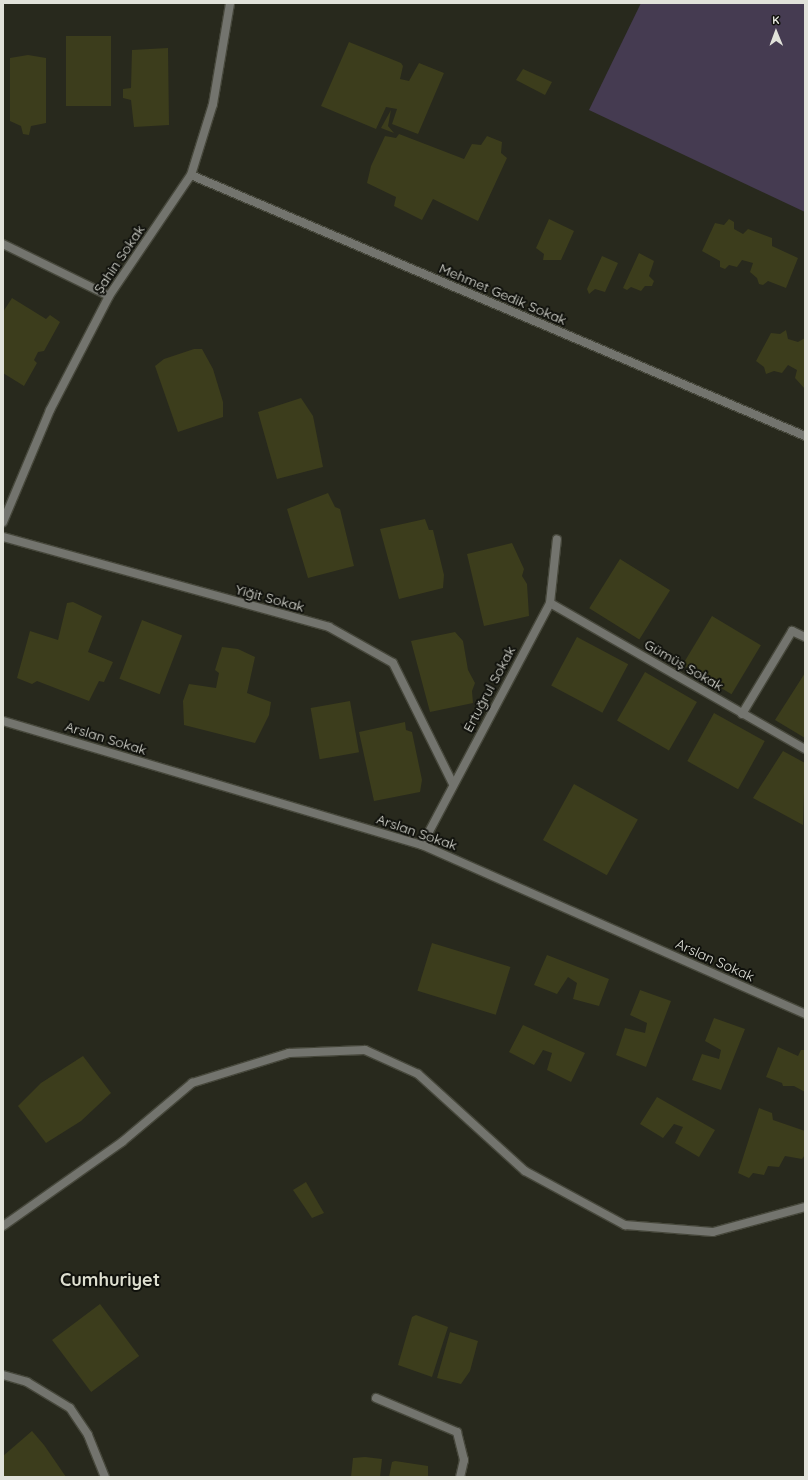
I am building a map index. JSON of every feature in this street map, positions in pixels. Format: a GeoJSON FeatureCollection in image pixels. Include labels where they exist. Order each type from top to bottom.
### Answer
{"type":"FeatureCollection","features":[{"type":"Feature","properties":{"kind":"street","name":"Şahin Sokak"},"geometry":{"type":"LineString","coordinates":[[3,522],[50,410],[109,296],[191,175],[213,104],[230,3]]}},
{"type":"Feature","properties":{"kind":"street","name":"Mehmet Gedik Sokak"},"geometry":{"type":"LineString","coordinates":[[191,175],[805,436]]}},
{"type":"Feature","properties":{"kind":"street"},"geometry":{"type":"LineString","coordinates":[[3,244],[109,296]]}},
{"type":"Feature","properties":{"kind":"street","name":"Yiğit Sokak"},"geometry":{"type":"LineString","coordinates":[[3,537],[336,631],[393,663],[453,784]]}},
{"type":"Feature","properties":{"kind":"street","name":"Ertuğrul Sokak"},"geometry":{"type":"LineString","coordinates":[[422,845],[550,603],[557,540]]}},
{"type":"Feature","properties":{"kind":"street","name":"Gümüş Sokak"},"geometry":{"type":"LineString","coordinates":[[550,603],[805,749]]}},
{"type":"Feature","properties":{"kind":"street"},"geometry":{"type":"LineString","coordinates":[[742,714],[792,631],[805,637]]}},
{"type":"Feature","properties":{"kind":"street","name":"Arslan Sokak"},"geometry":{"type":"LineString","coordinates":[[3,721],[422,845],[805,1014]]}},
{"type":"Feature","properties":{"kind":"street"},"geometry":{"type":"LineString","coordinates":[[3,1226],[122,1142],[192,1083],[289,1053],[365,1050],[418,1074],[525,1171],[625,1225],[713,1232],[805,1207]]}},
{"type":"Feature","properties":{"kind":"street"},"geometry":{"type":"LineString","coordinates":[[3,1375],[27,1382],[70,1408],[88,1436],[105,1477]]}},
{"type":"Feature","properties":{"kind":"street"},"geometry":{"type":"LineString","coordinates":[[376,1398],[457,1432],[464,1460],[460,1477]]}},
{"type":"Feature","properties":{"kind":"shaded area"},"geometry":{"type":"Polygon","coordinates":[[[641,3],[805,3],[805,212],[589,110],[641,3]]]}},
{"type":"Feature","properties":{"kind":"building"},"geometry":{"type":"Polygon","coordinates":[[[66,36],[111,36],[111,106],[66,106],[66,36]]]}},
{"type":"Feature","properties":{"kind":"building"},"geometry":{"type":"Polygon","coordinates":[[[349,42],[401,63],[403,66],[400,79],[409,81],[419,63],[444,73],[418,134],[392,124],[397,109],[386,107],[376,129],[321,106],[349,42]]]}},
{"type":"Feature","properties":{"kind":"building"},"geometry":{"type":"Polygon","coordinates":[[[168,48],[169,125],[134,127],[131,100],[123,98],[123,89],[131,88],[132,50],[168,48]]]}},
{"type":"Feature","properties":{"kind":"building"},"geometry":{"type":"Polygon","coordinates":[[[28,55],[46,58],[46,123],[31,126],[29,135],[23,134],[21,126],[10,121],[10,58],[28,55]]]}},
{"type":"Feature","properties":{"kind":"building"},"geometry":{"type":"Polygon","coordinates":[[[523,69],[552,82],[545,95],[516,80],[523,69]]]}},
{"type":"Feature","properties":{"kind":"building"},"geometry":{"type":"Polygon","coordinates":[[[391,110],[388,126],[394,133],[381,128],[391,110]]]}},
{"type":"Feature","properties":{"kind":"building"},"geometry":{"type":"Polygon","coordinates":[[[399,134],[464,159],[472,144],[481,145],[487,136],[502,142],[501,153],[507,158],[478,221],[433,199],[422,220],[394,206],[396,197],[367,183],[371,166],[385,136],[396,138],[399,134]]]}},
{"type":"Feature","properties":{"kind":"building"},"geometry":{"type":"Polygon","coordinates":[[[549,219],[574,231],[561,260],[543,260],[544,254],[536,248],[549,219]]]}},
{"type":"Feature","properties":{"kind":"building"},"geometry":{"type":"Polygon","coordinates":[[[729,219],[734,222],[734,229],[743,234],[748,229],[772,238],[772,246],[798,258],[786,288],[768,281],[763,285],[759,284],[757,278],[750,272],[753,263],[742,260],[737,267],[729,265],[725,269],[720,267],[720,261],[702,251],[715,223],[724,225],[729,219]]]}},
{"type":"Feature","properties":{"kind":"building"},"geometry":{"type":"Polygon","coordinates":[[[639,253],[654,261],[649,276],[654,281],[652,286],[645,286],[641,291],[631,287],[627,290],[623,288],[639,253]]]}},
{"type":"Feature","properties":{"kind":"building"},"geometry":{"type":"Polygon","coordinates":[[[602,256],[618,263],[605,292],[595,289],[589,294],[587,289],[602,256]]]}},
{"type":"Feature","properties":{"kind":"building"},"geometry":{"type":"Polygon","coordinates":[[[12,298],[46,319],[50,315],[60,322],[44,351],[38,352],[34,360],[37,363],[24,386],[3,373],[3,312],[12,298]]]}},
{"type":"Feature","properties":{"kind":"building"},"geometry":{"type":"Polygon","coordinates":[[[786,330],[788,339],[798,342],[805,338],[805,389],[795,378],[797,370],[788,365],[782,373],[774,371],[766,374],[764,367],[756,361],[771,333],[780,334],[786,330]]]}},
{"type":"Feature","properties":{"kind":"building"},"geometry":{"type":"Polygon","coordinates":[[[194,349],[202,349],[213,369],[223,402],[223,417],[178,432],[155,366],[164,359],[194,349]]]}},
{"type":"Feature","properties":{"kind":"building"},"geometry":{"type":"Polygon","coordinates":[[[301,398],[313,416],[323,467],[277,479],[258,412],[301,398]]]}},
{"type":"Feature","properties":{"kind":"building"},"geometry":{"type":"Polygon","coordinates":[[[328,493],[335,507],[340,509],[354,566],[308,578],[287,509],[328,493]]]}},
{"type":"Feature","properties":{"kind":"building"},"geometry":{"type":"Polygon","coordinates":[[[425,519],[429,530],[433,530],[444,575],[443,588],[399,599],[380,529],[425,519]]]}},
{"type":"Feature","properties":{"kind":"building"},"geometry":{"type":"Polygon","coordinates":[[[512,543],[524,569],[522,576],[527,584],[529,616],[484,626],[467,554],[512,543]]]}},
{"type":"Feature","properties":{"kind":"building"},"geometry":{"type":"Polygon","coordinates":[[[620,559],[670,590],[639,639],[589,608],[620,559]]]}},
{"type":"Feature","properties":{"kind":"building"},"geometry":{"type":"Polygon","coordinates":[[[73,602],[102,616],[88,652],[113,662],[104,682],[99,681],[89,701],[37,681],[32,684],[17,678],[30,631],[58,640],[67,603],[73,602]]]}},
{"type":"Feature","properties":{"kind":"building"},"geometry":{"type":"Polygon","coordinates":[[[712,616],[761,645],[732,694],[683,665],[712,616]]]}},
{"type":"Feature","properties":{"kind":"building"},"geometry":{"type":"Polygon","coordinates":[[[142,620],[182,635],[160,694],[119,679],[142,620]]]}},
{"type":"Feature","properties":{"kind":"building"},"geometry":{"type":"Polygon","coordinates":[[[455,632],[463,641],[468,670],[475,683],[472,691],[473,703],[430,712],[411,641],[455,632]]]}},
{"type":"Feature","properties":{"kind":"building"},"geometry":{"type":"Polygon","coordinates":[[[577,637],[628,664],[602,713],[551,686],[577,637]]]}},
{"type":"Feature","properties":{"kind":"building"},"geometry":{"type":"Polygon","coordinates":[[[222,647],[238,649],[255,657],[247,693],[271,702],[269,715],[255,743],[184,725],[183,701],[189,684],[216,688],[219,673],[215,670],[222,647]]]}},
{"type":"Feature","properties":{"kind":"building"},"geometry":{"type":"Polygon","coordinates":[[[645,672],[697,702],[669,750],[617,720],[645,672]]]}},
{"type":"Feature","properties":{"kind":"building"},"geometry":{"type":"Polygon","coordinates":[[[805,673],[805,738],[775,720],[805,673]]]}},
{"type":"Feature","properties":{"kind":"building"},"geometry":{"type":"Polygon","coordinates":[[[350,701],[359,752],[320,759],[311,708],[350,701]]]}},
{"type":"Feature","properties":{"kind":"building"},"geometry":{"type":"Polygon","coordinates":[[[714,713],[765,741],[738,789],[687,761],[714,713]]]}},
{"type":"Feature","properties":{"kind":"building"},"geometry":{"type":"Polygon","coordinates":[[[405,722],[406,730],[412,732],[422,780],[420,792],[374,801],[359,732],[405,722]]]}},
{"type":"Feature","properties":{"kind":"building"},"geometry":{"type":"Polygon","coordinates":[[[783,751],[805,763],[803,825],[753,798],[783,751]]]}},
{"type":"Feature","properties":{"kind":"building"},"geometry":{"type":"Polygon","coordinates":[[[574,784],[638,819],[607,875],[543,840],[574,784]]]}},
{"type":"Feature","properties":{"kind":"building"},"geometry":{"type":"Polygon","coordinates":[[[432,943],[510,967],[496,1015],[417,991],[432,943]]]}},
{"type":"Feature","properties":{"kind":"building"},"geometry":{"type":"Polygon","coordinates":[[[547,955],[609,979],[599,1006],[573,999],[577,983],[568,977],[557,994],[534,985],[547,955]]]}},
{"type":"Feature","properties":{"kind":"building"},"geometry":{"type":"Polygon","coordinates":[[[640,990],[671,1001],[646,1067],[616,1055],[625,1028],[645,1033],[647,1023],[630,1015],[640,990]]]}},
{"type":"Feature","properties":{"kind":"building"},"geometry":{"type":"Polygon","coordinates":[[[714,1018],[745,1029],[721,1090],[692,1080],[702,1054],[719,1059],[721,1050],[705,1041],[714,1018]]]}},
{"type":"Feature","properties":{"kind":"building"},"geometry":{"type":"Polygon","coordinates":[[[523,1025],[585,1053],[571,1082],[547,1070],[552,1053],[543,1050],[534,1065],[509,1052],[523,1025]]]}},
{"type":"Feature","properties":{"kind":"building"},"geometry":{"type":"Polygon","coordinates":[[[778,1047],[798,1056],[801,1050],[805,1050],[805,1092],[794,1086],[783,1086],[782,1083],[766,1077],[778,1047]]]}},
{"type":"Feature","properties":{"kind":"building"},"geometry":{"type":"Polygon","coordinates":[[[83,1056],[111,1093],[81,1121],[46,1143],[18,1106],[41,1083],[83,1056]]]}},
{"type":"Feature","properties":{"kind":"building"},"geometry":{"type":"Polygon","coordinates":[[[657,1097],[715,1130],[699,1157],[675,1143],[683,1127],[674,1124],[663,1138],[640,1124],[657,1097]]]}},
{"type":"Feature","properties":{"kind":"building"},"geometry":{"type":"Polygon","coordinates":[[[759,1108],[772,1113],[773,1120],[805,1131],[805,1155],[802,1159],[785,1156],[779,1167],[768,1166],[764,1175],[753,1173],[749,1178],[738,1173],[759,1108]]]}},
{"type":"Feature","properties":{"kind":"building"},"geometry":{"type":"Polygon","coordinates":[[[306,1182],[324,1213],[312,1218],[293,1190],[306,1182]]]}},
{"type":"Feature","properties":{"kind":"building"},"geometry":{"type":"Polygon","coordinates":[[[100,1304],[139,1356],[91,1392],[52,1340],[100,1304]]]}},
{"type":"Feature","properties":{"kind":"building"},"geometry":{"type":"Polygon","coordinates":[[[416,1315],[448,1327],[432,1377],[398,1365],[412,1317],[416,1315]]]}},
{"type":"Feature","properties":{"kind":"building"},"geometry":{"type":"Polygon","coordinates":[[[450,1332],[478,1341],[470,1371],[461,1384],[437,1378],[450,1332]]]}},
{"type":"Feature","properties":{"kind":"building"},"geometry":{"type":"Polygon","coordinates":[[[32,1431],[44,1445],[66,1477],[3,1477],[3,1456],[32,1431]]]}},
{"type":"Feature","properties":{"kind":"building"},"geometry":{"type":"Polygon","coordinates":[[[365,1457],[382,1459],[380,1477],[351,1477],[353,1458],[365,1457]]]}},
{"type":"Feature","properties":{"kind":"building"},"geometry":{"type":"Polygon","coordinates":[[[395,1461],[428,1466],[428,1477],[389,1477],[392,1462],[395,1461]]]}},
{"type":"Feature","properties":{"kind":"district","name":"Cumhuriyet"},"geometry":{"type":"Point","coordinates":[110,1280]}}]}
